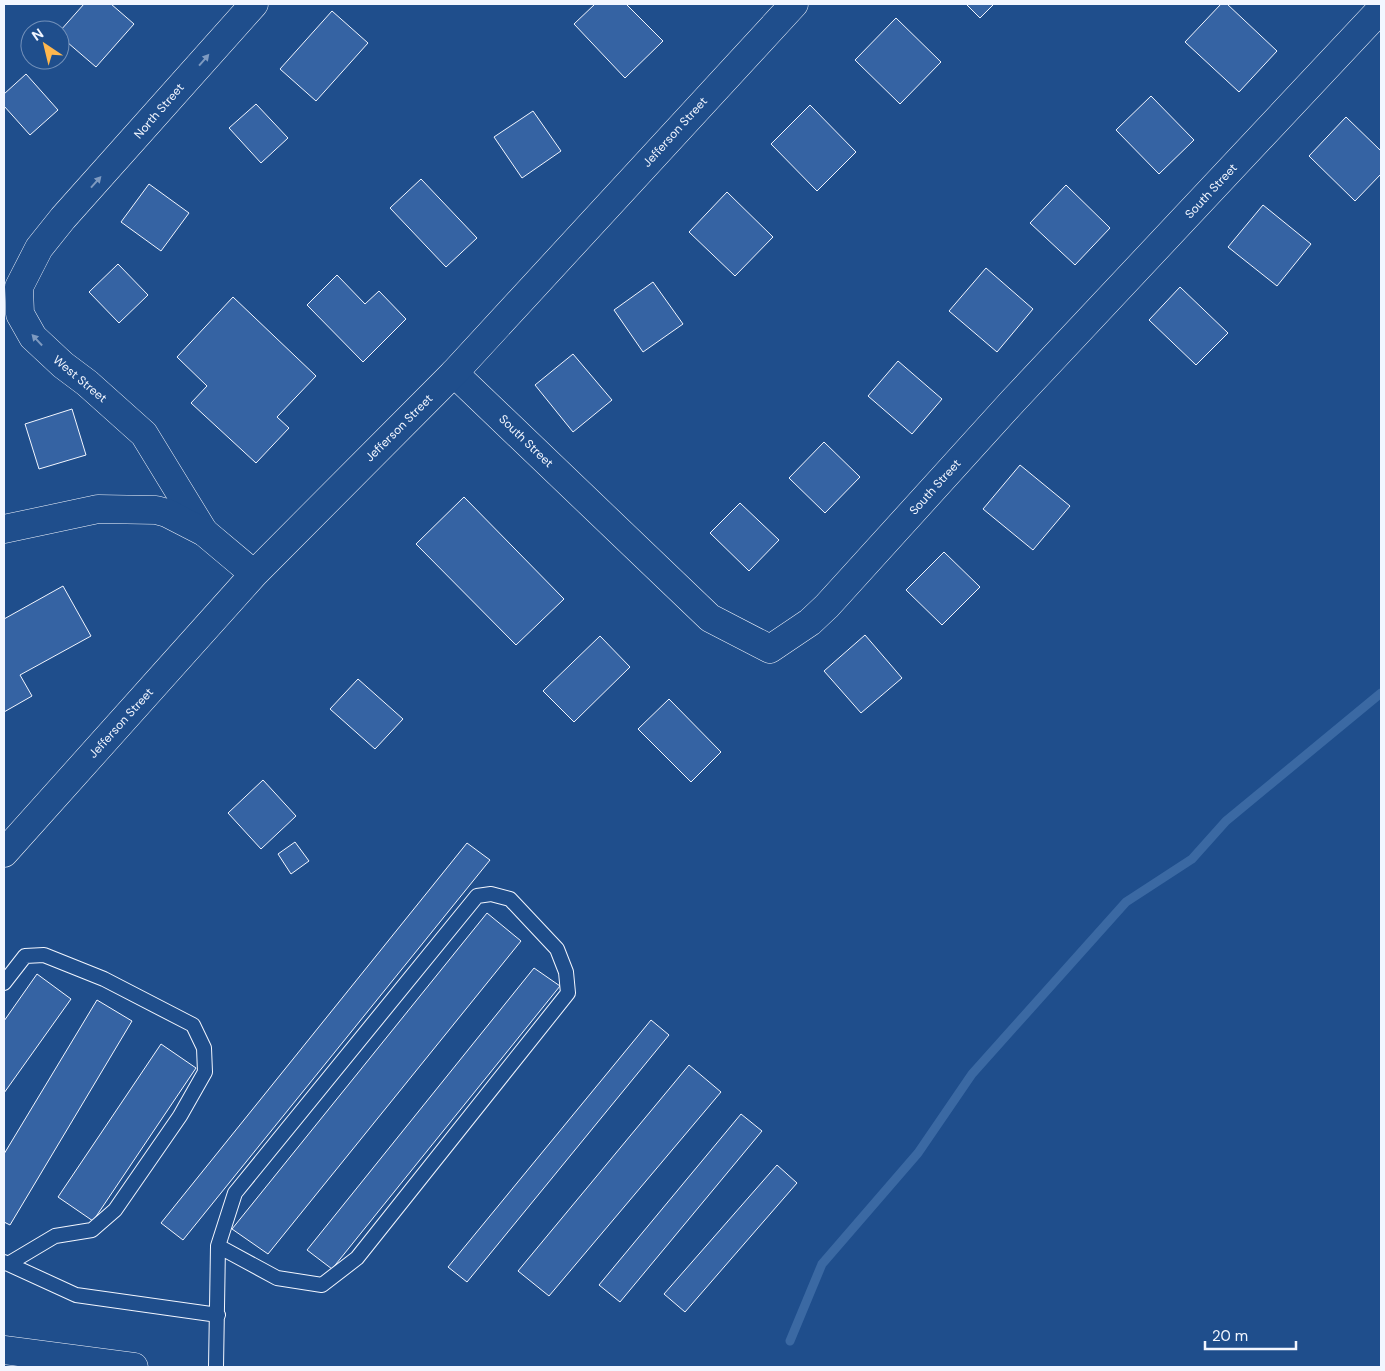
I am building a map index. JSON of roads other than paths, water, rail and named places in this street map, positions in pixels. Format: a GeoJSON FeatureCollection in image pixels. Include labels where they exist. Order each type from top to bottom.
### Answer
{"type":"FeatureCollection","features":[{"type":"Feature","properties":{"kind":"street","name":"North Street"},"geometry":{"type":"LineString","coordinates":[[63,218],[254,4]]}},
{"type":"Feature","properties":{"kind":"street","name":"Jefferson Street"},"geometry":{"type":"LineString","coordinates":[[4,853],[254,574],[454,373],[794,4]]}},
{"type":"Feature","properties":{"kind":"street","name":"South Street"},"geometry":{"type":"LineString","coordinates":[[454,373],[710,618],[770,649],[810,622],[827,606],[1013,401],[1381,9]]}},
{"type":"Feature","properties":{"kind":"street","name":"West Street"},"geometry":{"type":"LineString","coordinates":[[63,218],[39,248],[19,287],[20,314],[33,337],[144,434],[204,532]]}},
{"type":"Feature","properties":{"kind":"street"},"geometry":{"type":"LineString","coordinates":[[4,529],[98,509],[156,510],[167,513],[204,532],[254,574]]}},
{"type":"Feature","properties":{"kind":"street"},"geometry":{"type":"LineString","coordinates":[[4,1350],[134,1367]]}},
{"type":"Feature","properties":{"kind":"lane"},"geometry":{"type":"LineString","coordinates":[[216,1367],[218,1246],[236,1194],[478,896],[491,894],[510,899],[557,949],[566,972],[568,993],[358,1258],[322,1286],[278,1278],[218,1246]]}},
{"type":"Feature","properties":{"kind":"lane"},"geometry":{"type":"LineString","coordinates":[[4,983],[25,956],[44,955],[104,979],[192,1025],[204,1048],[205,1072],[180,1116],[115,1210],[92,1230],[55,1236],[6,1263]]}},
{"type":"Feature","properties":{"kind":"lane"},"geometry":{"type":"LineString","coordinates":[[6,1263],[76,1295],[218,1315]]}},
{"type":"Feature","properties":{"kind":"waterway"},"geometry":{"type":"LineString","coordinates":[[790,1341],[822,1264],[918,1153],[972,1074],[1126,902],[1192,859],[1226,821],[1381,693]]}}]}
